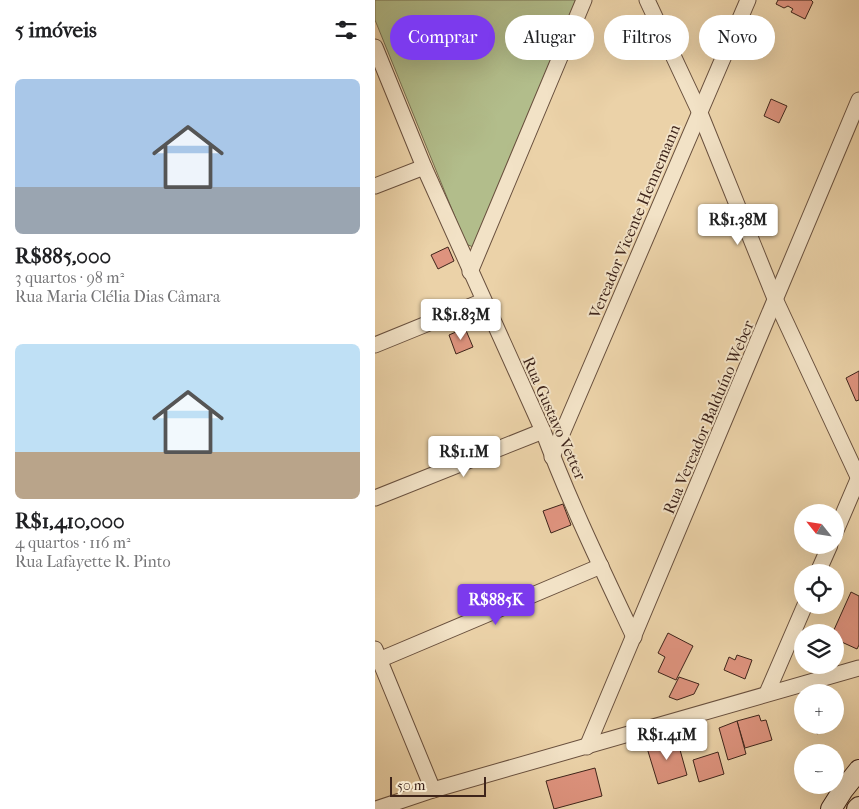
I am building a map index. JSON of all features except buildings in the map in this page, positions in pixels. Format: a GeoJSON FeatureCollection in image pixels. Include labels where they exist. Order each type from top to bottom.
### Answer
{"type":"FeatureCollection","features":[{"type":"Feature","properties":{"kind":"main road"},"geometry":{"type":"LineString","coordinates":[[831,809],[859,770]]}},
{"type":"Feature","properties":{"kind":"street"},"geometry":{"type":"LineString","coordinates":[[471,272],[585,0]]}},
{"type":"Feature","properties":{"kind":"street"},"geometry":{"type":"LineString","coordinates":[[647,0],[700,113],[776,301],[859,478],[844,512]]}},
{"type":"Feature","properties":{"kind":"street","name":"Vereador Vicente Hennemann"},"geometry":{"type":"LineString","coordinates":[[552,457],[748,0]]}},
{"type":"Feature","properties":{"kind":"street","name":"Rua Gustavo Vetter"},"geometry":{"type":"LineString","coordinates":[[375,46],[424,167],[634,637]]}},
{"type":"Feature","properties":{"kind":"street","name":"Rua Vereador Balduíno Weber"},"geometry":{"type":"LineString","coordinates":[[587,747],[859,100]]}},
{"type":"Feature","properties":{"kind":"street"},"geometry":{"type":"LineString","coordinates":[[375,186],[424,167]]}},
{"type":"Feature","properties":{"kind":"street"},"geometry":{"type":"LineString","coordinates":[[375,345],[483,301]]}},
{"type":"Feature","properties":{"kind":"street"},"geometry":{"type":"LineString","coordinates":[[375,498],[543,431]]}},
{"type":"Feature","properties":{"kind":"street"},"geometry":{"type":"LineString","coordinates":[[433,790],[377,654],[601,566]]}},
{"type":"Feature","properties":{"kind":"street"},"geometry":{"type":"LineString","coordinates":[[767,693],[801,614]]}},
{"type":"Feature","properties":{"kind":"street"},"geometry":{"type":"LineString","coordinates":[[376,809],[433,790],[859,668]]}},
{"type":"Feature","properties":{"kind":"green space"},"geometry":{"type":"Polygon","coordinates":[[[375,0],[579,0],[573,15],[505,15],[505,60],[553,60],[473,247],[466,244],[391,60],[495,60],[495,15],[390,15],[390,57],[375,20],[375,0]]]}}]}
